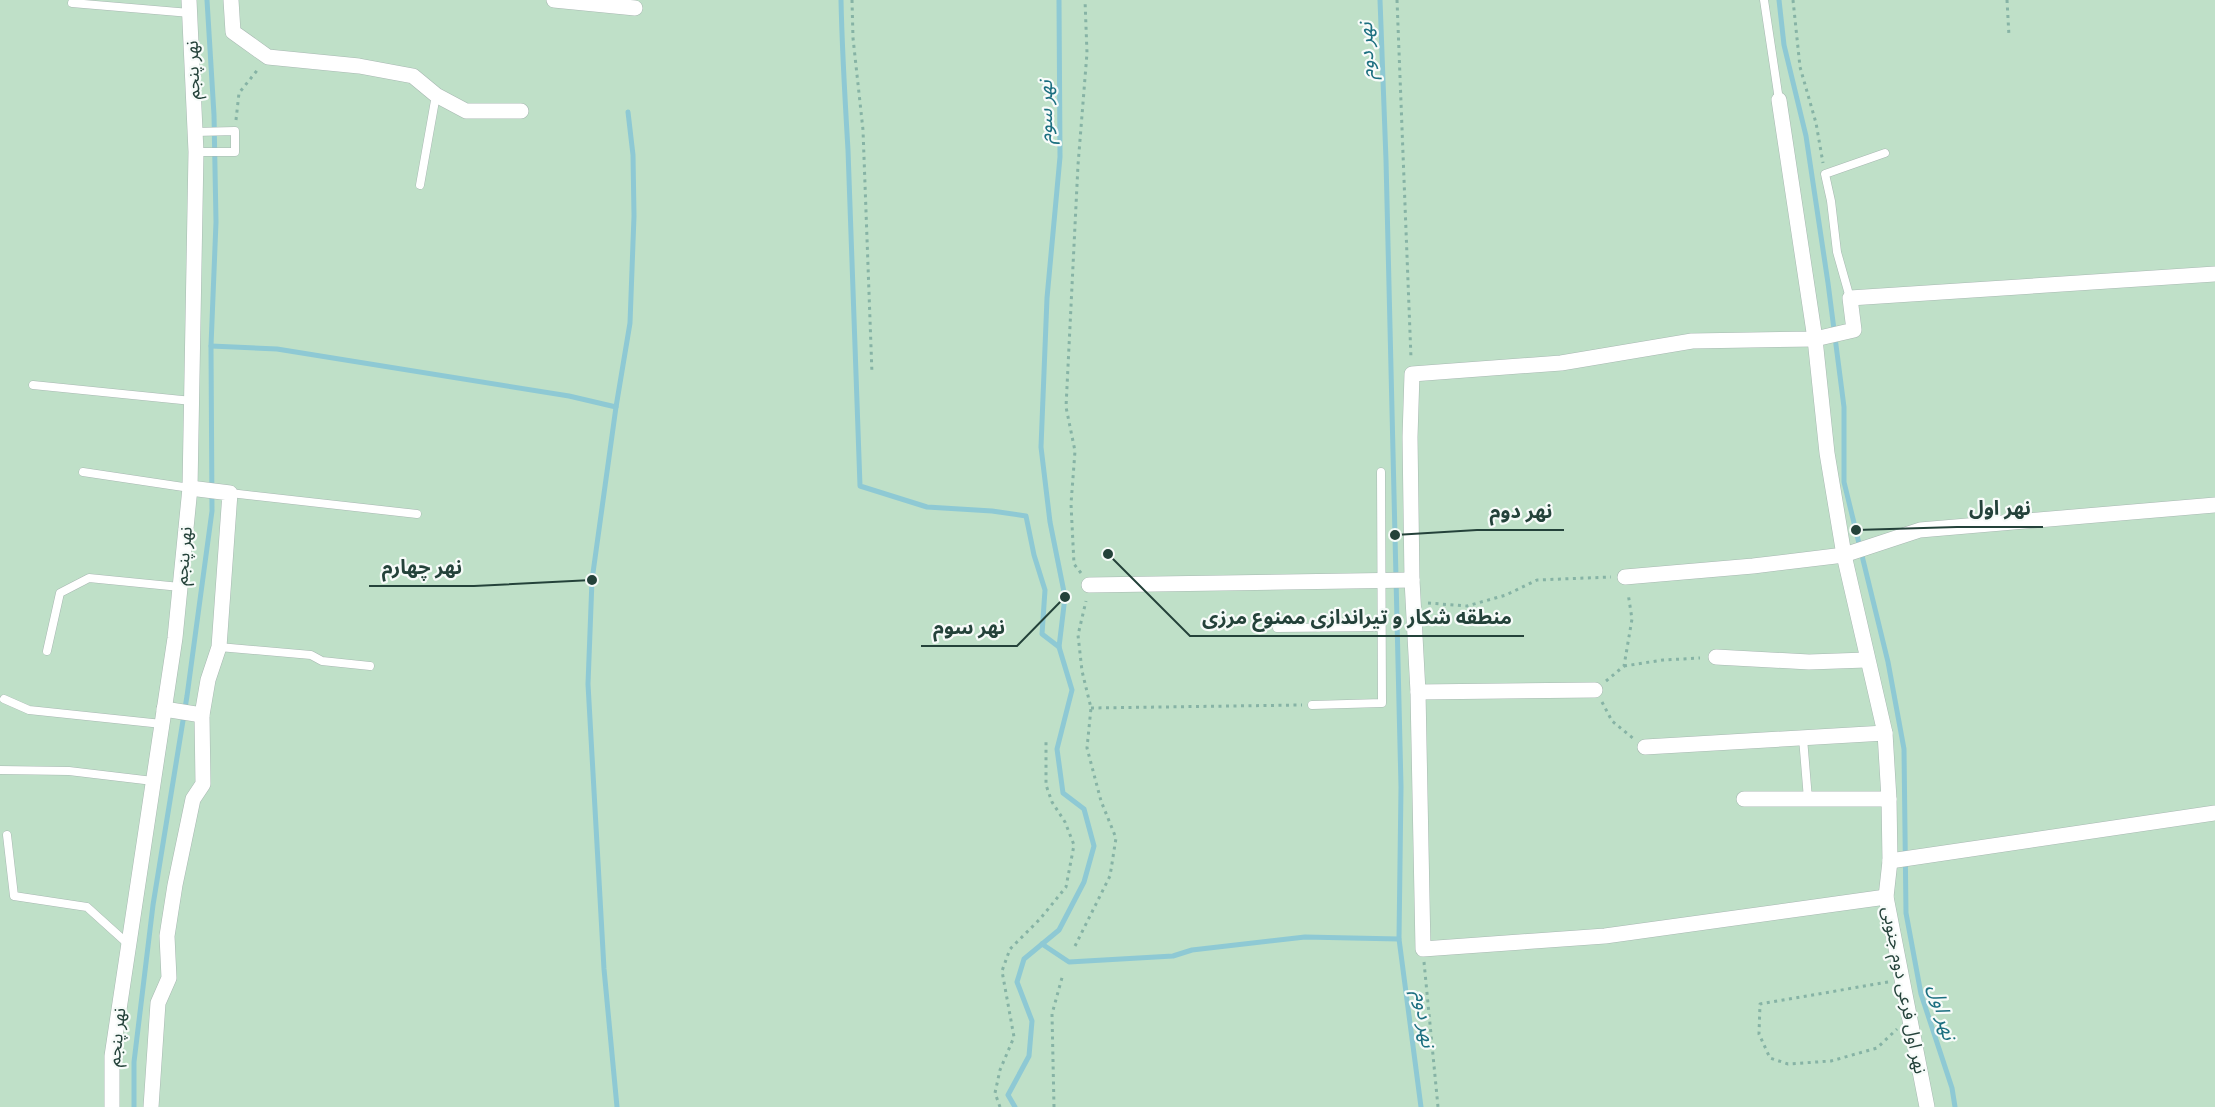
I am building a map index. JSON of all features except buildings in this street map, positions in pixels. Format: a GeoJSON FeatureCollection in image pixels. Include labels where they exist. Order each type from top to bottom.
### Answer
{"type":"FeatureCollection","features":[{"type":"Feature","properties":{"kind":"street"},"geometry":{"type":"LineString","coordinates":[[231,0],[233,32],[268,57],[358,66],[413,76],[436,95],[466,111],[521,111]]}},
{"type":"Feature","properties":{"kind":"street"},"geometry":{"type":"LineString","coordinates":[[554,0],[634,8]]}},
{"type":"Feature","properties":{"kind":"street","name":"نهر پنجم"},"geometry":{"type":"LineString","coordinates":[[112,1107],[112,1056],[153,782],[167,715],[180,586],[195,488],[192,401],[200,132],[190,7]]}},
{"type":"Feature","properties":{"kind":"street","name":"نهر اول فرعی دوم جنوبی"},"geometry":{"type":"LineString","coordinates":[[1779,100],[1819,338],[1827,453],[1848,553],[1866,660],[1885,733],[1893,860],[1886,897],[1927,1107]]}},
{"type":"Feature","properties":{"kind":"street"},"geometry":{"type":"LineString","coordinates":[[1886,897],[1605,936],[1422,949],[1418,692],[1414,601],[1408,580],[1412,374],[1562,363],[1692,341],[1819,338],[1854,330],[1850,298],[2215,274]]}},
{"type":"Feature","properties":{"kind":"street"},"geometry":{"type":"LineString","coordinates":[[151,1107],[158,1003],[169,978],[167,936],[171,905],[193,799],[203,784],[198,715],[219,647],[226,492],[195,488]]}},
{"type":"Feature","properties":{"kind":"street"},"geometry":{"type":"LineString","coordinates":[[1625,577],[1753,566],[1848,553],[1920,530],[2215,505]]}},
{"type":"Feature","properties":{"kind":"street"},"geometry":{"type":"LineString","coordinates":[[1089,585],[1408,580]]}},
{"type":"Feature","properties":{"kind":"street"},"geometry":{"type":"LineString","coordinates":[[1716,657],[1809,662],[1866,660]]}},
{"type":"Feature","properties":{"kind":"street"},"geometry":{"type":"LineString","coordinates":[[1418,692],[1595,690]]}},
{"type":"Feature","properties":{"kind":"street"},"geometry":{"type":"LineString","coordinates":[[167,715],[198,715]]}},
{"type":"Feature","properties":{"kind":"street"},"geometry":{"type":"LineString","coordinates":[[1645,747],[1885,733]]}},
{"type":"Feature","properties":{"kind":"street"},"geometry":{"type":"LineString","coordinates":[[1743,799],[1889,799]]}},
{"type":"Feature","properties":{"kind":"street"},"geometry":{"type":"LineString","coordinates":[[1893,860],[2215,813]]}},
{"type":"Feature","properties":{"kind":"lane"},"geometry":{"type":"LineString","coordinates":[[1764,0],[1779,100]]}},
{"type":"Feature","properties":{"kind":"lane"},"geometry":{"type":"LineString","coordinates":[[72,3],[190,7]]}},
{"type":"Feature","properties":{"kind":"lane"},"geometry":{"type":"LineString","coordinates":[[420,185],[436,95]]}},
{"type":"Feature","properties":{"kind":"lane"},"geometry":{"type":"LineString","coordinates":[[200,132],[236,131],[235,152],[200,152]]}},
{"type":"Feature","properties":{"kind":"lane"},"geometry":{"type":"LineString","coordinates":[[1850,298],[1837,252],[1831,201],[1825,174],[1885,153]]}},
{"type":"Feature","properties":{"kind":"lane"},"geometry":{"type":"LineString","coordinates":[[33,386],[192,401]]}},
{"type":"Feature","properties":{"kind":"lane"},"geometry":{"type":"LineString","coordinates":[[83,472],[195,488]]}},
{"type":"Feature","properties":{"kind":"lane"},"geometry":{"type":"LineString","coordinates":[[1312,705],[1382,703],[1381,472]]}},
{"type":"Feature","properties":{"kind":"lane"},"geometry":{"type":"LineString","coordinates":[[226,492],[417,514]]}},
{"type":"Feature","properties":{"kind":"lane"},"geometry":{"type":"LineString","coordinates":[[47,651],[60,593],[89,578],[180,586]]}},
{"type":"Feature","properties":{"kind":"lane"},"geometry":{"type":"LineString","coordinates":[[1277,628],[1381,627]]}},
{"type":"Feature","properties":{"kind":"lane"},"geometry":{"type":"LineString","coordinates":[[219,647],[311,655],[322,660],[370,666]]}},
{"type":"Feature","properties":{"kind":"lane"},"geometry":{"type":"LineString","coordinates":[[4,699],[28,710],[167,715]]}},
{"type":"Feature","properties":{"kind":"lane"},"geometry":{"type":"LineString","coordinates":[[1803,738],[1808,799]]}},
{"type":"Feature","properties":{"kind":"lane"},"geometry":{"type":"LineString","coordinates":[[0,770],[69,771],[153,782]]}},
{"type":"Feature","properties":{"kind":"lane"},"geometry":{"type":"LineString","coordinates":[[7,835],[14,896],[87,907],[128,944]]}},
{"type":"Feature","properties":{"kind":"path"},"geometry":{"type":"LineString","coordinates":[[852,0],[853,38],[863,130],[872,374]]}},
{"type":"Feature","properties":{"kind":"path"},"geometry":{"type":"LineString","coordinates":[[1075,946],[1110,876],[1116,838],[1101,801],[1087,748],[1091,708],[1082,671],[1078,635],[1089,585],[1074,564],[1071,504],[1075,451],[1066,407],[1078,165],[1087,53],[1085,0]]}},
{"type":"Feature","properties":{"kind":"path"},"geometry":{"type":"LineString","coordinates":[[1397,0],[1412,374]]}},
{"type":"Feature","properties":{"kind":"path"},"geometry":{"type":"LineString","coordinates":[[1793,0],[1800,67],[1816,123],[1825,174]]}},
{"type":"Feature","properties":{"kind":"path"},"geometry":{"type":"LineString","coordinates":[[2007,0],[2009,36]]}},
{"type":"Feature","properties":{"kind":"path"},"geometry":{"type":"LineString","coordinates":[[236,131],[238,93],[268,57]]}},
{"type":"Feature","properties":{"kind":"path"},"geometry":{"type":"LineString","coordinates":[[1414,601],[1467,606],[1506,595],[1537,580],[1625,577],[1632,619],[1624,666]]}},
{"type":"Feature","properties":{"kind":"path"},"geometry":{"type":"LineString","coordinates":[[1645,747],[1612,721],[1595,690],[1624,666],[1663,660],[1716,657]]}},
{"type":"Feature","properties":{"kind":"path"},"geometry":{"type":"LineString","coordinates":[[1091,708],[1312,705]]}},
{"type":"Feature","properties":{"kind":"path"},"geometry":{"type":"LineString","coordinates":[[1000,1107],[995,1093],[1000,1070],[1014,1037],[1002,971],[1010,949],[1040,919],[1066,887],[1074,845],[1046,785],[1046,741]]}},
{"type":"Feature","properties":{"kind":"path"},"geometry":{"type":"LineString","coordinates":[[1422,949],[1438,1107]]}},
{"type":"Feature","properties":{"kind":"path"},"geometry":{"type":"LineString","coordinates":[[1054,1107],[1052,1014],[1063,974]]}},
{"type":"Feature","properties":{"kind":"path"},"geometry":{"type":"LineString","coordinates":[[1902,980],[1760,1004],[1759,1034],[1770,1059],[1788,1064],[1831,1061],[1877,1048],[1909,1017]]}},
{"type":"Feature","properties":{"kind":"green space"},"geometry":{"type":"Polygon","coordinates":[[[0,0],[2215,0],[2215,1107],[0,1107],[0,0]]]}},
{"type":"Feature","properties":{"kind":"waterway"},"geometry":{"type":"LineString","coordinates":[[134,1107],[134,1062],[153,905],[187,696],[212,511],[211,346],[216,222],[214,115],[207,0]]}},
{"type":"Feature","properties":{"kind":"waterway"},"geometry":{"type":"LineString","coordinates":[[841,0],[860,486],[927,507],[992,511],[1026,516],[1034,555],[1045,590],[1042,634],[1059,647]]}},
{"type":"Feature","properties":{"kind":"waterway","name":"نهر سوم"},"geometry":{"type":"LineString","coordinates":[[1015,1107],[1008,1095],[1029,1056],[1032,1021],[1017,982],[1024,959],[1059,930],[1084,882],[1094,846],[1084,809],[1063,793],[1057,749],[1072,690],[1059,647],[1065,597],[1050,522],[1041,447],[1047,298],[1060,157],[1059,0]]}},
{"type":"Feature","properties":{"kind":"waterway","name":"نهر دوم"},"geometry":{"type":"LineString","coordinates":[[1380,0],[1401,787],[1399,939],[1421,1107]]}},
{"type":"Feature","properties":{"kind":"waterway","name":"نهر اول"},"geometry":{"type":"LineString","coordinates":[[1779,0],[1784,45],[1806,136],[1828,283],[1844,407],[1844,482],[1888,662],[1904,749],[1906,913],[1921,994],[1952,1088],[1955,1107]]}},
{"type":"Feature","properties":{"kind":"waterway"},"geometry":{"type":"LineString","coordinates":[[617,1107],[604,969],[588,684],[592,580],[630,323],[634,216],[633,155],[628,112]]}},
{"type":"Feature","properties":{"kind":"waterway"},"geometry":{"type":"LineString","coordinates":[[211,346],[277,349],[569,396],[616,407]]}},
{"type":"Feature","properties":{"kind":"waterway"},"geometry":{"type":"LineString","coordinates":[[1042,944],[1069,962],[1173,956],[1192,950],[1305,937],[1399,939]]}},
{"type":"Feature","properties":{"kind":"place","name":"نهر اول"},"geometry":{"type":"Point","coordinates":[1856,530]}},
{"type":"Feature","properties":{"kind":"place","name":"نهر دوم"},"geometry":{"type":"Point","coordinates":[1395,535]}},
{"type":"Feature","properties":{"kind":"place","name":"منطقه شکار و تیراندازی ممنوع مرزی"},"geometry":{"type":"Point","coordinates":[1108,554]}},
{"type":"Feature","properties":{"kind":"place","name":"نهر چهارم"},"geometry":{"type":"Point","coordinates":[592,580]}},
{"type":"Feature","properties":{"kind":"place","name":"نهر سوم"},"geometry":{"type":"Point","coordinates":[1065,597]}}]}
